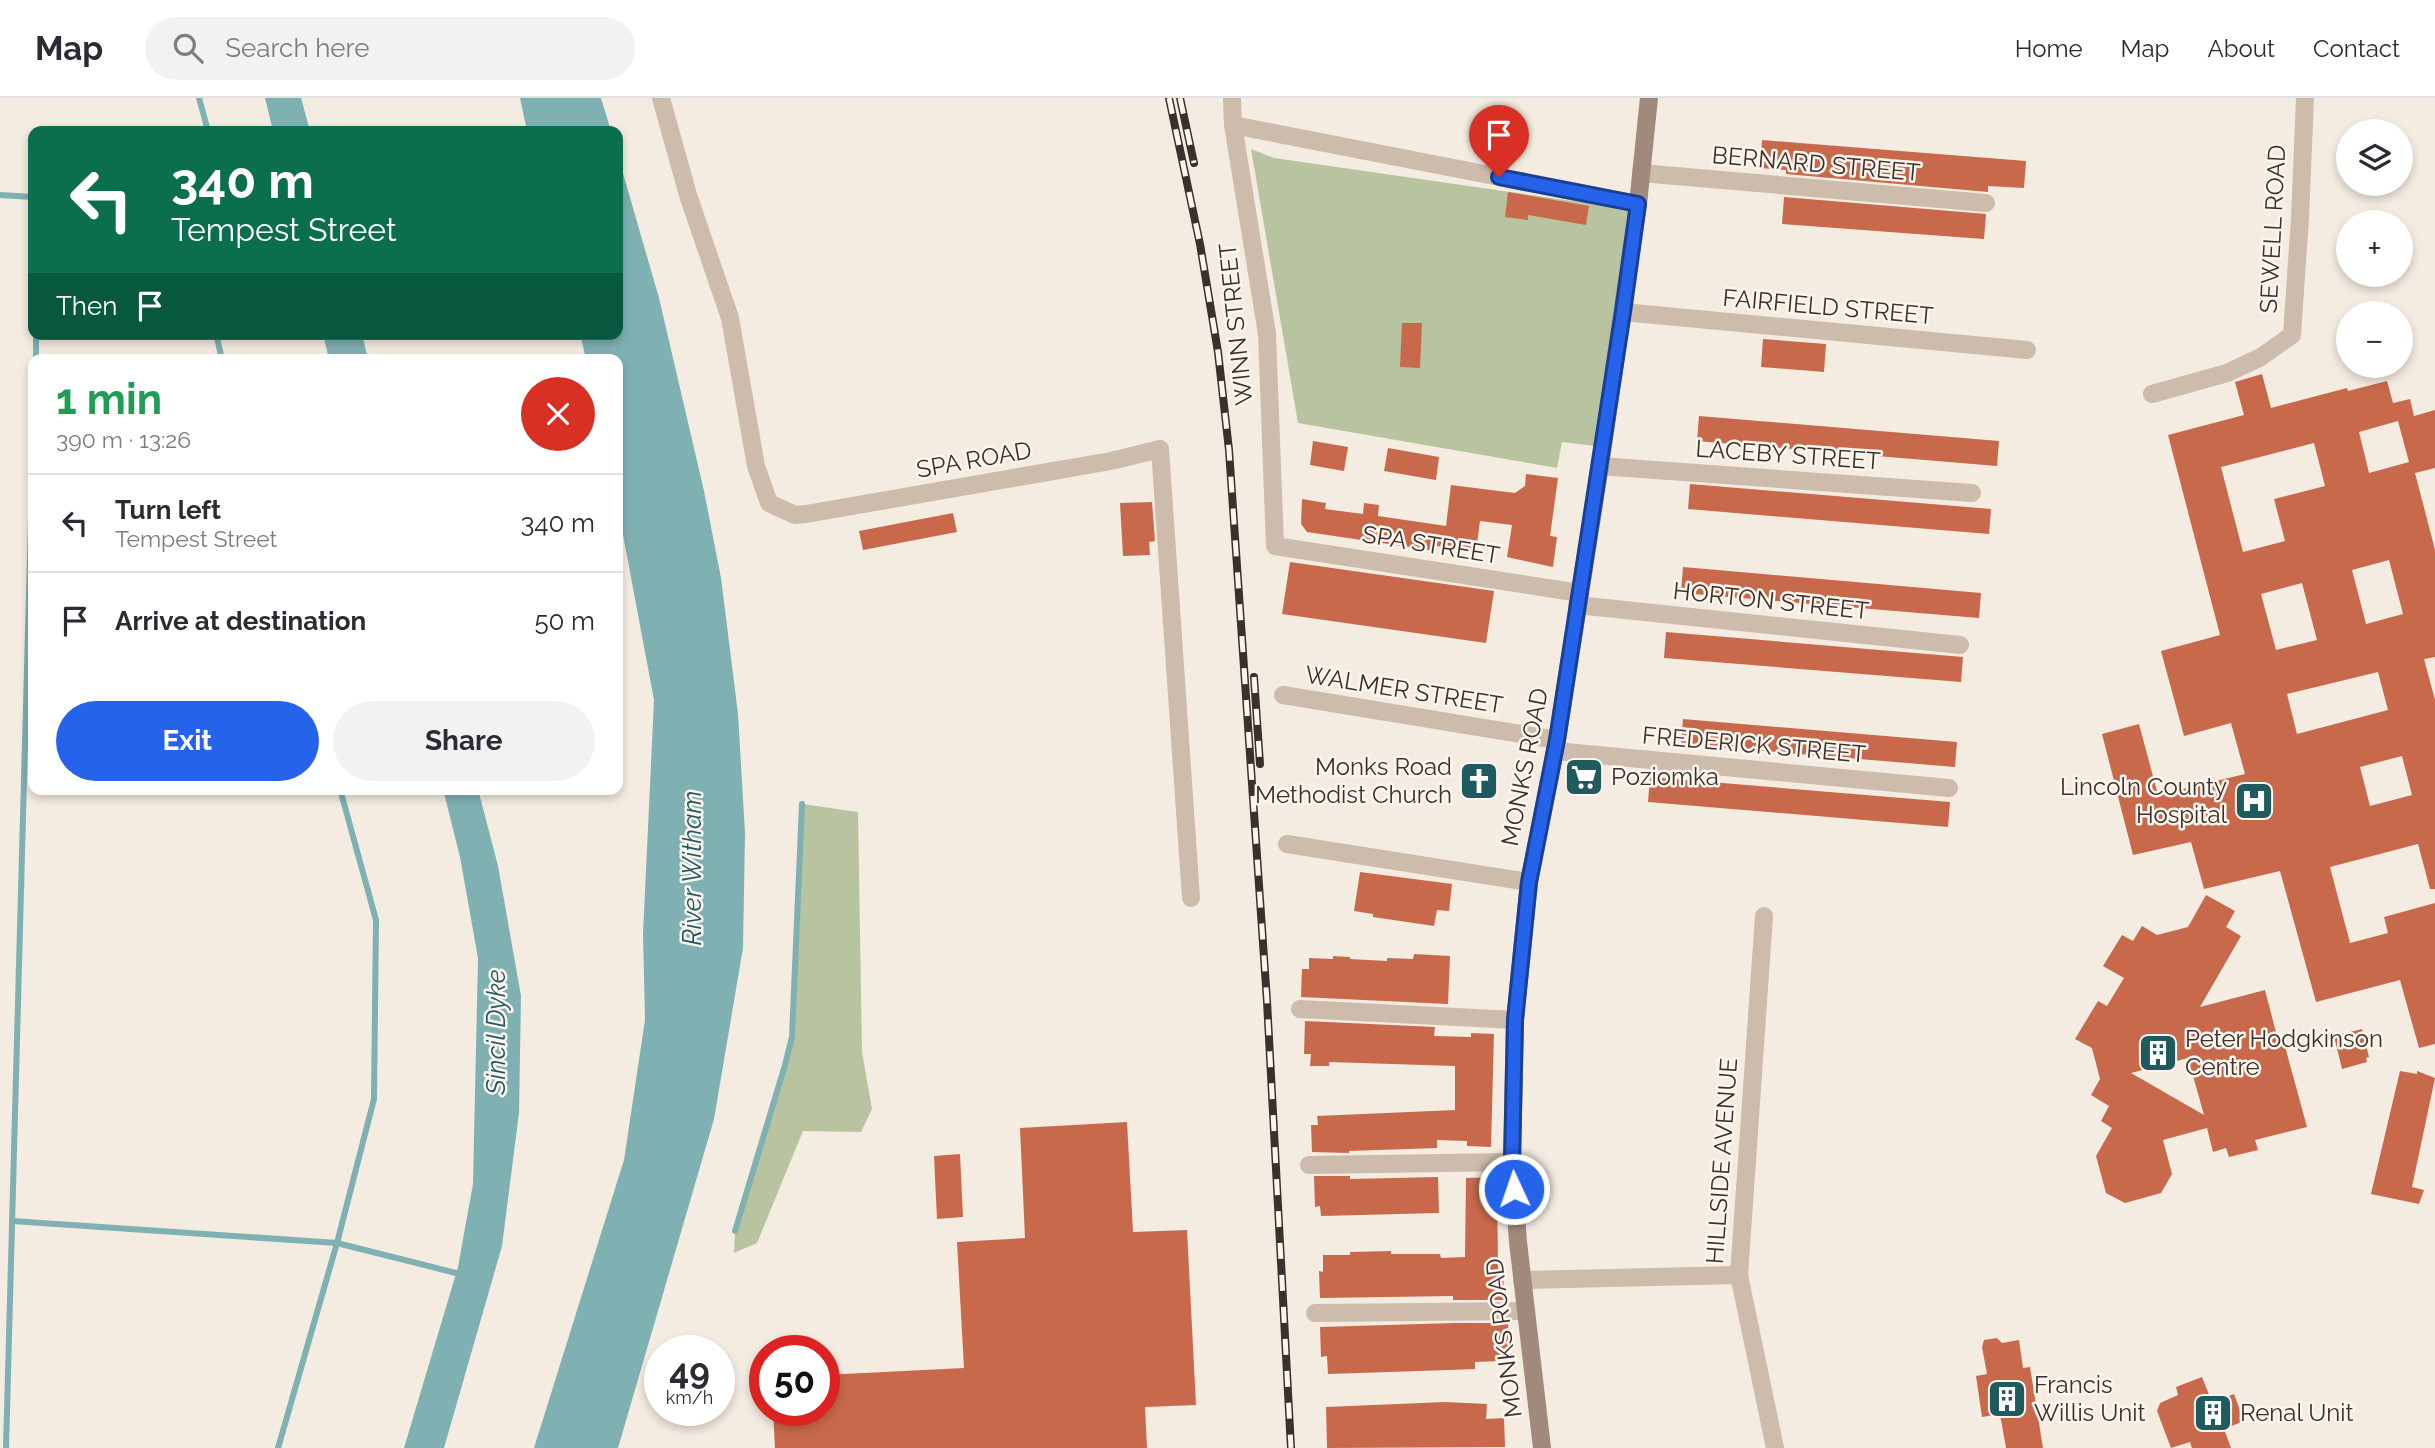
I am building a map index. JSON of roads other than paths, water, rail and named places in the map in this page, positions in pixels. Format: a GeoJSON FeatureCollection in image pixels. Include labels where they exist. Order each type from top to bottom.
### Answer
{"type":"FeatureCollection","features":[{"type":"Feature","properties":{"kind":"main road","name":"MONKS ROAD"},"geometry":{"type":"LineString","coordinates":[[1542,1448],[1522,1280],[1512,1162],[1515,1020],[1529,882],[1556,746],[1600,466],[1638,204],[1649,98]]}},
{"type":"Feature","properties":{"kind":"street","name":"SPA ROAD"},"geometry":{"type":"LineString","coordinates":[[661,98],[688,195],[730,318],[756,466],[769,503],[795,515],[806,514],[1111,461],[1160,449],[1191,898]]}},
{"type":"Feature","properties":{"kind":"street","name":"WINN STREET"},"geometry":{"type":"LineString","coordinates":[[1232,98],[1233,125],[1267,334],[1275,546]]}},
{"type":"Feature","properties":{"kind":"street","name":"SEWELL ROAD"},"geometry":{"type":"LineString","coordinates":[[2152,394],[2227,373],[2261,357],[2292,335],[2305,98]]}},
{"type":"Feature","properties":{"kind":"street"},"geometry":{"type":"LineString","coordinates":[[1233,125],[1638,204]]}},
{"type":"Feature","properties":{"kind":"street","name":"BERNARD STREET"},"geometry":{"type":"LineString","coordinates":[[1641,173],[1986,203]]}},
{"type":"Feature","properties":{"kind":"street","name":"FAIRFIELD STREET"},"geometry":{"type":"LineString","coordinates":[[1623,312],[2027,350]]}},
{"type":"Feature","properties":{"kind":"street","name":"LACEBY STREET"},"geometry":{"type":"LineString","coordinates":[[1600,466],[1972,493]]}},
{"type":"Feature","properties":{"kind":"street","name":"SPA STREET"},"geometry":{"type":"LineString","coordinates":[[1275,546],[1578,599]]}},
{"type":"Feature","properties":{"kind":"street","name":"HORTON STREET"},"geometry":{"type":"LineString","coordinates":[[1578,599],[1960,645]]}},
{"type":"Feature","properties":{"kind":"street","name":"WALMER STREET"},"geometry":{"type":"LineString","coordinates":[[1283,695],[1556,746]]}},
{"type":"Feature","properties":{"kind":"street","name":"FREDERICK STREET"},"geometry":{"type":"LineString","coordinates":[[1556,746],[1949,788]]}},
{"type":"Feature","properties":{"kind":"street"},"geometry":{"type":"LineString","coordinates":[[1287,844],[1529,882]]}},
{"type":"Feature","properties":{"kind":"street","name":"HILLSIDE AVENUE"},"geometry":{"type":"LineString","coordinates":[[1764,916],[1739,1275],[1775,1448]]}},
{"type":"Feature","properties":{"kind":"street"},"geometry":{"type":"LineString","coordinates":[[1300,1009],[1515,1020]]}},
{"type":"Feature","properties":{"kind":"street"},"geometry":{"type":"LineString","coordinates":[[1309,1165],[1512,1162]]}},
{"type":"Feature","properties":{"kind":"street"},"geometry":{"type":"LineString","coordinates":[[1522,1280],[1739,1275]]}},
{"type":"Feature","properties":{"kind":"street"},"geometry":{"type":"LineString","coordinates":[[1315,1313],[1526,1311]]}},
{"type":"Feature","properties":{"kind":"water"},"geometry":{"type":"Polygon","coordinates":[[[265,98],[301,98],[309,126],[272,126],[265,98]]]}},
{"type":"Feature","properties":{"kind":"water"},"geometry":{"type":"Polygon","coordinates":[[[520,98],[601,98],[609,126],[526,126],[520,98]]]}},
{"type":"Feature","properties":{"kind":"water","name":"River Witham"},"geometry":{"type":"Polygon","coordinates":[[[623,173],[659,298],[704,491],[721,578],[738,714],[745,833],[743,948],[714,1119],[651,1335],[644,1335],[644,1359],[618,1448],[534,1448],[624,1160],[645,1020],[643,934],[654,700],[623,535],[623,354],[585,354],[581,340],[623,340],[623,173]]]}},
{"type":"Feature","properties":{"kind":"water"},"geometry":{"type":"Polygon","coordinates":[[[324,340],[363,340],[367,354],[328,354],[324,340]]]}},
{"type":"Feature","properties":{"kind":"water","name":"Sincil Dyke"},"geometry":{"type":"Polygon","coordinates":[[[444,795],[480,795],[498,866],[521,996],[519,1113],[502,1246],[444,1448],[404,1448],[458,1267],[473,1184],[478,958],[460,857],[444,795]]]}},
{"type":"Feature","properties":{"kind":"waterway"},"geometry":{"type":"LineString","coordinates":[[199,98],[207,126]]}},
{"type":"Feature","properties":{"kind":"waterway"},"geometry":{"type":"LineString","coordinates":[[0,195],[28,197]]}},
{"type":"Feature","properties":{"kind":"waterway"},"geometry":{"type":"LineString","coordinates":[[36,340],[36,354]]}},
{"type":"Feature","properties":{"kind":"waterway"},"geometry":{"type":"LineString","coordinates":[[217,340],[221,354]]}},
{"type":"Feature","properties":{"kind":"waterway"},"geometry":{"type":"LineString","coordinates":[[6,1448],[28,631]]}},
{"type":"Feature","properties":{"kind":"waterway"},"geometry":{"type":"LineString","coordinates":[[278,1448],[337,1243],[374,1099],[376,920],[342,795]]}},
{"type":"Feature","properties":{"kind":"waterway"},"geometry":{"type":"LineString","coordinates":[[735,1231],[792,1037],[802,804]]}},
{"type":"Feature","properties":{"kind":"waterway"},"geometry":{"type":"LineString","coordinates":[[12,1221],[337,1243],[464,1275]]}},
{"type":"Feature","properties":{"kind":"railway"},"geometry":{"type":"LineString","coordinates":[[1169,98],[1200,244],[1218,352],[1229,450],[1267,1001],[1291,1448]]}},
{"type":"Feature","properties":{"kind":"railway"},"geometry":{"type":"LineString","coordinates":[[1180,98],[1194,163]]}},
{"type":"Feature","properties":{"kind":"railway"},"geometry":{"type":"LineString","coordinates":[[1254,677],[1260,764]]}},
{"type":"Feature","properties":{"kind":"place","name":"Poziomka"},"geometry":{"type":"Point","coordinates":[1584,777]}},
{"type":"Feature","properties":{"kind":"place","name":"Monks Road Methodist Church"},"geometry":{"type":"Point","coordinates":[1479,781]}},
{"type":"Feature","properties":{"kind":"place","name":"Lincoln County Hospital"},"geometry":{"type":"Point","coordinates":[2254,801]}},
{"type":"Feature","properties":{"kind":"place","name":"Peter Hodgkinson Centre"},"geometry":{"type":"Point","coordinates":[2158,1053]}},
{"type":"Feature","properties":{"kind":"place","name":"Francis Willis Unit"},"geometry":{"type":"Point","coordinates":[2007,1399]}},
{"type":"Feature","properties":{"kind":"place","name":"Renal Unit"},"geometry":{"type":"Point","coordinates":[2213,1413]}}]}
